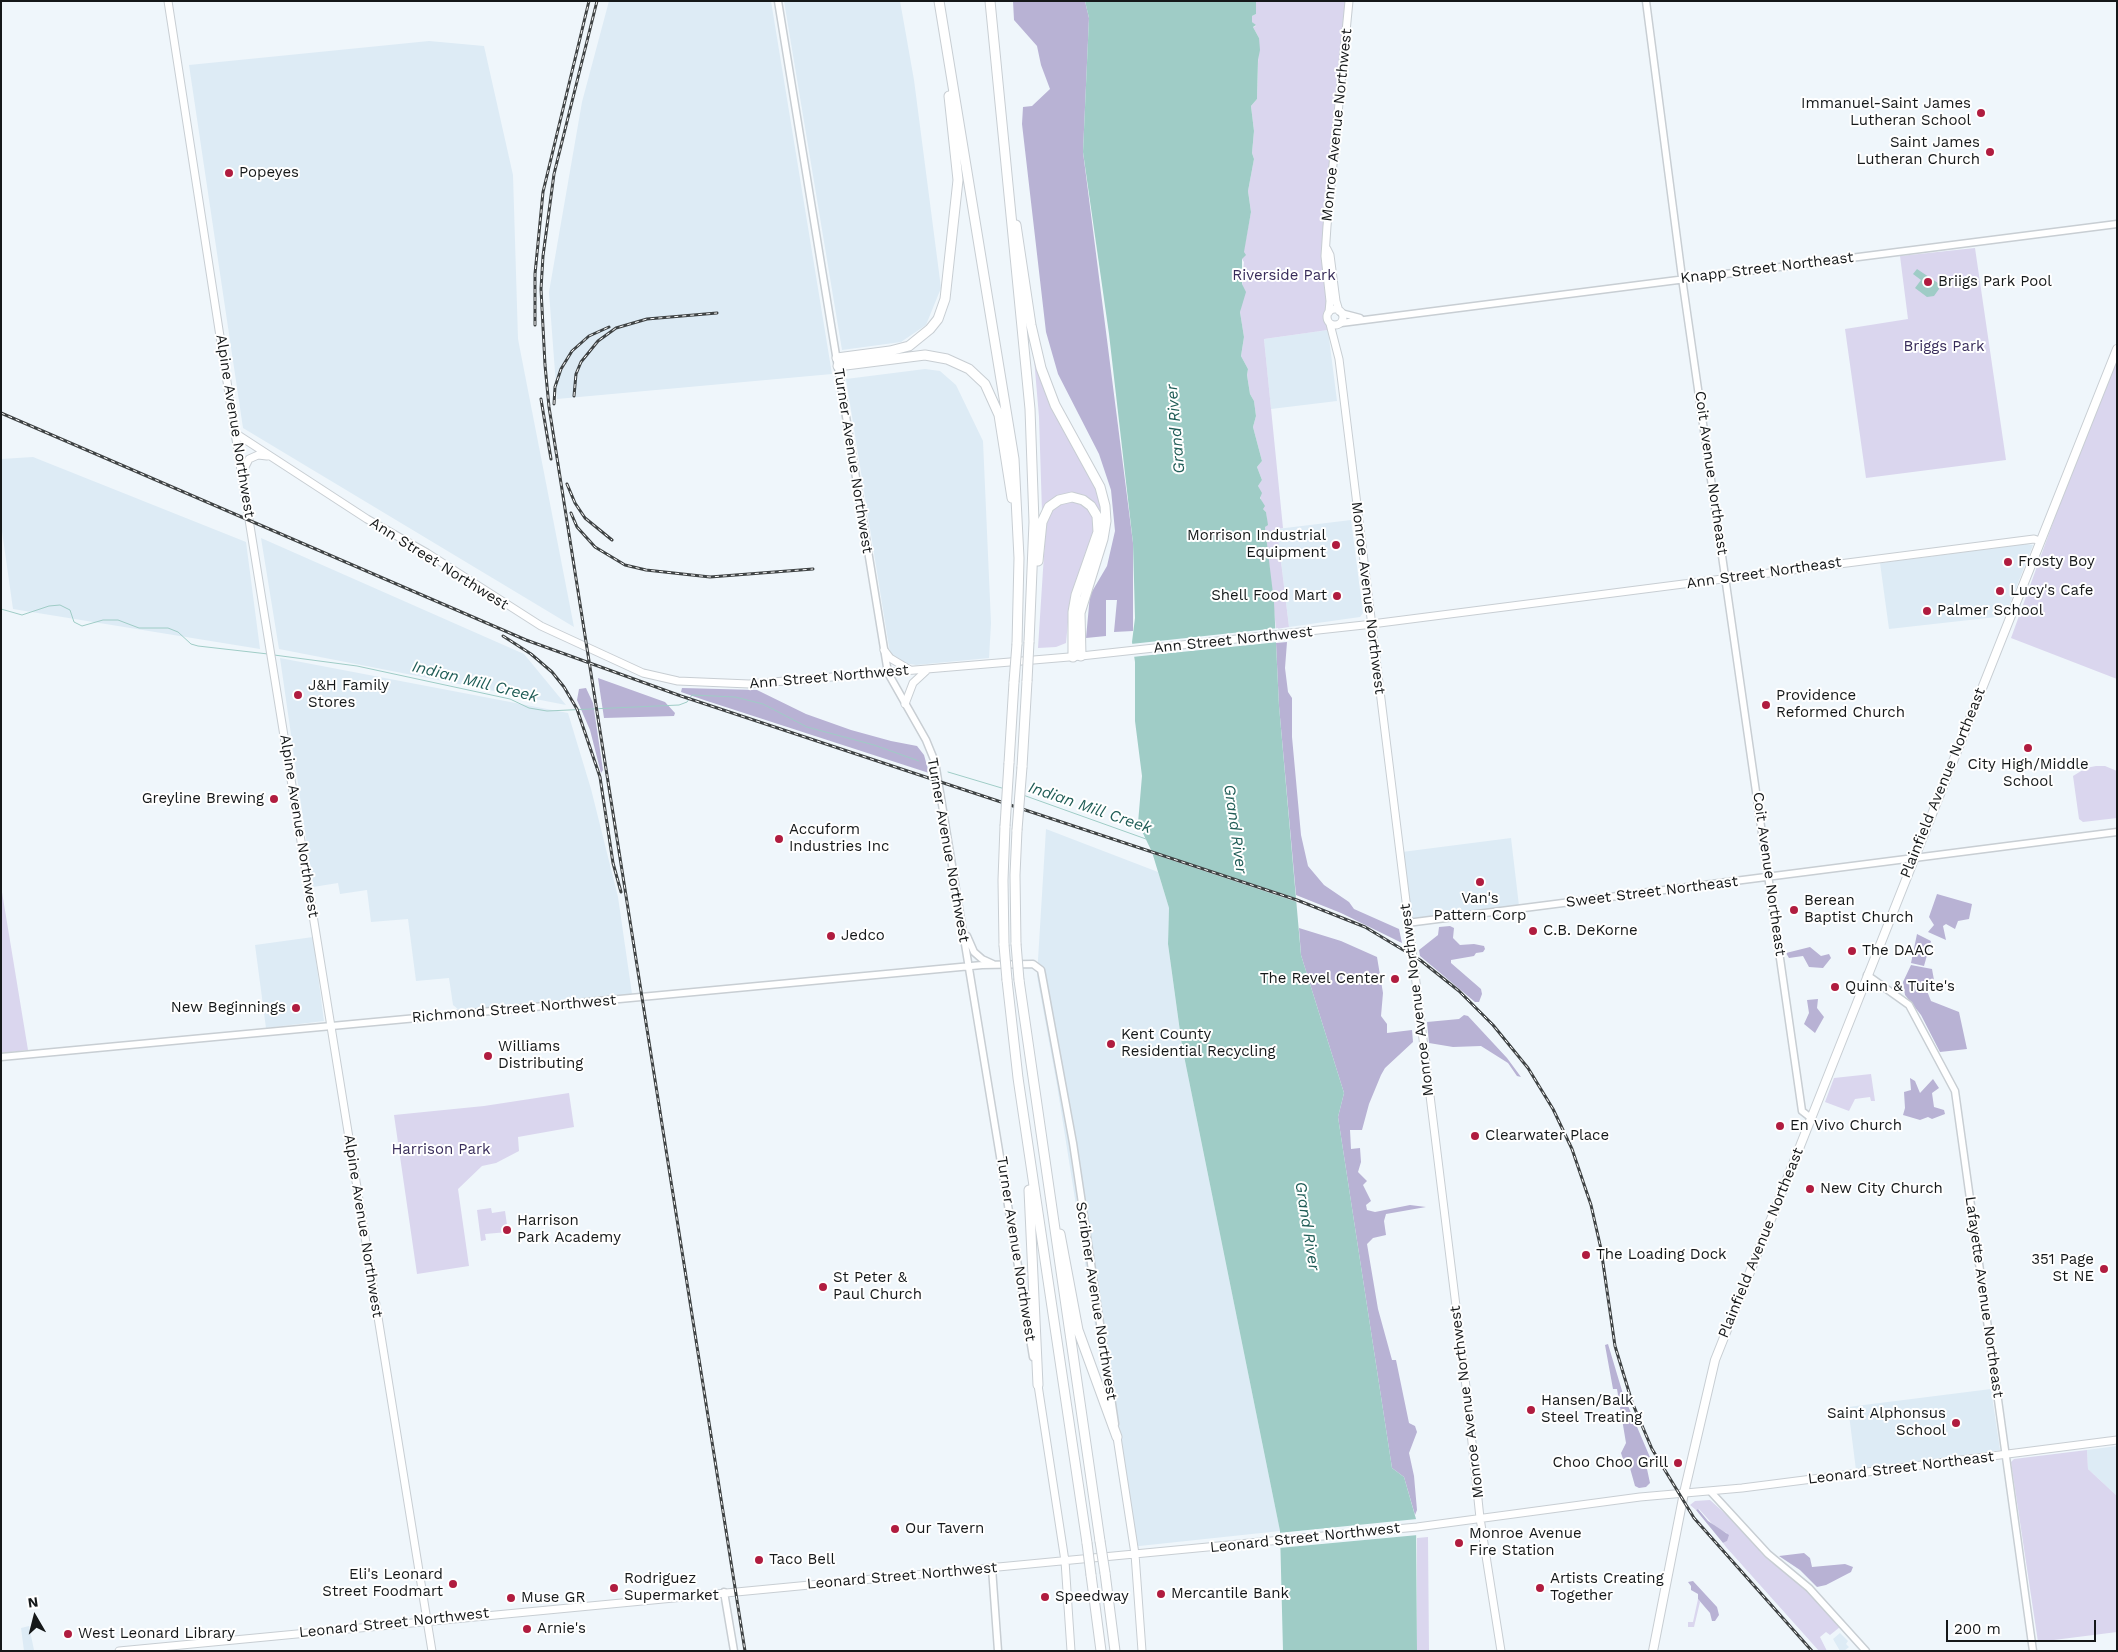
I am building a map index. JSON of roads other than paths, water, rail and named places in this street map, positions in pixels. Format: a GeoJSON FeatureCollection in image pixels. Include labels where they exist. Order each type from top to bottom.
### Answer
{"type":"FeatureCollection","features":[{"type":"Feature","properties":{"kind":"highway"},"geometry":{"type":"LineString","coordinates":[[837,362],[909,346],[930,329],[938,319],[945,298],[958,180],[939,1]]}},
{"type":"Feature","properties":{"kind":"highway"},"geometry":{"type":"LineString","coordinates":[[939,1],[1010,433],[1017,494],[1019,558],[1005,826],[1003,880],[1004,945],[1026,1133],[1101,1651]]}},
{"type":"Feature","properties":{"kind":"highway"},"geometry":{"type":"LineString","coordinates":[[990,1],[1031,429],[1034,522],[1027,681],[1017,830],[1015,882],[1016,944],[1019,980],[1046,1178],[1115,1651]]}},
{"type":"Feature","properties":{"kind":"highway"},"geometry":{"type":"LineString","coordinates":[[1007,180],[1021,248],[1031,325],[1041,368],[1055,404],[1100,487],[1105,506],[1106,521],[1103,539],[1080,613],[1077,656]]}},
{"type":"Feature","properties":{"kind":"highway"},"geometry":{"type":"LineString","coordinates":[[837,362],[930,356],[958,363],[976,374],[991,393],[999,415],[1019,558]]}},
{"type":"Feature","properties":{"kind":"highway"},"geometry":{"type":"LineString","coordinates":[[1031,606],[1044,514],[1059,500],[1072,497],[1083,500],[1094,510],[1098,523],[1098,532],[1076,594],[1073,612],[1077,656]]}},
{"type":"Feature","properties":{"kind":"highway"},"geometry":{"type":"LineString","coordinates":[[1026,1133],[1038,1385]]}},
{"type":"Feature","properties":{"kind":"highway"},"geometry":{"type":"LineString","coordinates":[[1046,1178],[1057,1212],[1078,1330],[1117,1438]]}},
{"type":"Feature","properties":{"kind":"main road","name":"Alpine Avenue Northwest"},"geometry":{"type":"LineString","coordinates":[[168,1],[235,433],[432,1651]]}},
{"type":"Feature","properties":{"kind":"main road","name":"Monroe Avenue Northwest"},"geometry":{"type":"LineString","coordinates":[[1340,312],[1332,293],[1325,256],[1349,1]]}},
{"type":"Feature","properties":{"kind":"main road","name":"Monroe Avenue Northwest"},"geometry":{"type":"LineString","coordinates":[[1329,312],[1332,293]]}},
{"type":"Feature","properties":{"kind":"main road"},"geometry":{"type":"LineString","coordinates":[[1329,312],[1340,312],[1343,319],[1340,324],[1330,324],[1327,318],[1329,312]]}},
{"type":"Feature","properties":{"kind":"main road","name":"Monroe Avenue Northwest"},"geometry":{"type":"LineString","coordinates":[[1330,324],[1338,349],[1407,923],[1467,1395],[1480,1518],[1501,1651]]}},
{"type":"Feature","properties":{"kind":"main road","name":"Monroe Avenue Northwest"},"geometry":{"type":"LineString","coordinates":[[1338,349],[1340,324]]}},
{"type":"Feature","properties":{"kind":"main road","name":"Plainfield Avenue Northeast"},"geometry":{"type":"LineString","coordinates":[[1653,1651],[1684,1493],[1715,1360],[2117,349]]}},
{"type":"Feature","properties":{"kind":"main road","name":"Ann Street Northwest"},"geometry":{"type":"LineString","coordinates":[[235,433],[367,519],[427,553],[524,616],[651,676],[678,681],[749,684],[926,670],[1284,635],[1488,609]]}},
{"type":"Feature","properties":{"kind":"main road"},"geometry":{"type":"LineString","coordinates":[[242,473],[247,461],[254,456],[272,457]]}},
{"type":"Feature","properties":{"kind":"main road","name":"Ann Street Northeast"},"geometry":{"type":"LineString","coordinates":[[1488,609],[2021,540],[2034,539],[2040,541]]}},
{"type":"Feature","properties":{"kind":"main road"},"geometry":{"type":"LineString","coordinates":[[884,650],[890,658],[910,671]]}},
{"type":"Feature","properties":{"kind":"main road"},"geometry":{"type":"LineString","coordinates":[[905,704],[913,684],[926,670]]}},
{"type":"Feature","properties":{"kind":"main road","name":"Turner Avenue Northwest"},"geometry":{"type":"LineString","coordinates":[[1038,1385],[1065,1561],[1071,1651]]}},
{"type":"Feature","properties":{"kind":"main road","name":"Scribner Avenue Northwest"},"geometry":{"type":"LineString","coordinates":[[1117,1438],[1135,1554],[1142,1651]]}},
{"type":"Feature","properties":{"kind":"main road","name":"Leonard Street Northeast"},"geometry":{"type":"LineString","coordinates":[[1684,1493],[1711,1492],[2117,1440]]}},
{"type":"Feature","properties":{"kind":"main road","name":"Leonard Street Northwest"},"geometry":{"type":"LineString","coordinates":[[119,1651],[427,1620],[1417,1527],[1640,1496],[1684,1493]]}},
{"type":"Feature","properties":{"kind":"street","name":"Turner Avenue Northwest"},"geometry":{"type":"LineString","coordinates":[[778,1],[888,673],[926,740],[935,762],[1038,1385]]}},
{"type":"Feature","properties":{"kind":"street","name":"Coit Avenue Northeast"},"geometry":{"type":"LineString","coordinates":[[1646,1],[1682,279],[1802,1111],[1811,1118]]}},
{"type":"Feature","properties":{"kind":"street","name":"Knapp Street Northeast"},"geometry":{"type":"LineString","coordinates":[[1367,318],[2117,224]]}},
{"type":"Feature","properties":{"kind":"street"},"geometry":{"type":"LineString","coordinates":[[1340,312],[1367,318]]}},
{"type":"Feature","properties":{"kind":"street"},"geometry":{"type":"LineString","coordinates":[[1340,324],[1367,318]]}},
{"type":"Feature","properties":{"kind":"street","name":"Sweet Street Northeast"},"geometry":{"type":"LineString","coordinates":[[1407,923],[2117,832]]}},
{"type":"Feature","properties":{"kind":"street"},"geometry":{"type":"LineString","coordinates":[[960,914],[974,952],[982,959],[995,964]]}},
{"type":"Feature","properties":{"kind":"street","name":"Richmond Street Northwest"},"geometry":{"type":"LineString","coordinates":[[1,1057],[1026,962]]}},
{"type":"Feature","properties":{"kind":"street","name":"Scribner Avenue Northwest"},"geometry":{"type":"LineString","coordinates":[[1026,962],[1037,967],[1042,975],[1071,1137],[1117,1438]]}},
{"type":"Feature","properties":{"kind":"street","name":"Lafayette Avenue Northeast"},"geometry":{"type":"LineString","coordinates":[[1867,975],[1909,1004],[1955,1091],[2034,1651]]}},
{"type":"Feature","properties":{"kind":"street"},"geometry":{"type":"LineString","coordinates":[[1711,1492],[1768,1554],[1809,1588],[1866,1651]]}},
{"type":"Feature","properties":{"kind":"street"},"geometry":{"type":"LineString","coordinates":[[992,1568],[998,1651]]}},
{"type":"Feature","properties":{"kind":"street"},"geometry":{"type":"LineString","coordinates":[[724,1592],[734,1651]]}},
{"type":"Feature","properties":{"kind":"water","name":"Grand River"},"geometry":{"type":"Polygon","coordinates":[[[1085,1],[1256,1],[1256,14],[1252,16],[1252,22],[1256,25],[1253,27],[1259,38],[1260,50],[1257,99],[1251,106],[1254,131],[1252,153],[1254,159],[1248,191],[1251,212],[1244,252],[1246,255],[1242,259],[1242,284],[1246,292],[1240,312],[1244,337],[1241,356],[1248,369],[1250,394],[1254,401],[1256,416],[1253,427],[1262,461],[1257,467],[1262,480],[1258,486],[1262,493],[1260,498],[1265,506],[1263,509],[1266,512],[1268,525],[1265,527],[1274,602],[1279,706],[1301,955],[1344,1093],[1338,1117],[1392,1468],[1404,1477],[1416,1519],[1417,1651],[1283,1651],[1280,1531],[1182,1046],[1168,944],[1169,908],[1152,852],[1138,823],[1142,776],[1135,721],[1135,662],[1132,642],[1135,618],[1133,543],[1109,334],[1083,152],[1089,18],[1085,1]]]}},
{"type":"Feature","properties":{"kind":"water","name":"Briigs Park Pool"},"geometry":{"type":"Polygon","coordinates":[[[1917,269],[1938,283],[1939,289],[1934,296],[1927,297],[1915,288],[1921,280],[1913,274],[1917,269]]]}},
{"type":"Feature","properties":{"kind":"waterway","name":"Indian Mill Creek"},"geometry":{"type":"LineString","coordinates":[[1,609],[22,615],[49,606],[60,605],[70,610],[74,622],[82,626],[103,620],[118,620],[139,628],[168,628],[178,632],[191,644],[198,646],[268,654]]}},
{"type":"Feature","properties":{"kind":"waterway","name":"Indian Mill Creek"},"geometry":{"type":"LineString","coordinates":[[274,655],[357,666],[510,699],[529,708],[547,711],[679,705],[687,702],[692,695],[735,697],[763,704],[807,727],[874,745],[919,761]]}},
{"type":"Feature","properties":{"kind":"waterway","name":"Indian Mill Creek"},"geometry":{"type":"LineString","coordinates":[[948,772],[1005,789]]}},
{"type":"Feature","properties":{"kind":"waterway","name":"Indian Mill Creek"},"geometry":{"type":"LineString","coordinates":[[1023,795],[1146,839]]}},
{"type":"Feature","properties":{"kind":"railway"},"geometry":{"type":"LineString","coordinates":[[535,325],[535,274],[543,192],[589,1]]}},
{"type":"Feature","properties":{"kind":"railway"},"geometry":{"type":"LineString","coordinates":[[597,1],[554,174],[543,256],[541,289],[545,365],[549,407],[745,1651]]}},
{"type":"Feature","properties":{"kind":"railway"},"geometry":{"type":"LineString","coordinates":[[574,396],[576,374],[581,362],[598,341],[616,328],[647,319],[717,313]]}},
{"type":"Feature","properties":{"kind":"railway"},"geometry":{"type":"LineString","coordinates":[[554,404],[555,387],[561,369],[572,351],[589,336],[609,327]]}},
{"type":"Feature","properties":{"kind":"railway"},"geometry":{"type":"LineString","coordinates":[[541,399],[551,459]]}},
{"type":"Feature","properties":{"kind":"railway"},"geometry":{"type":"LineString","coordinates":[[1,413],[526,640],[681,696],[1297,900],[1365,927],[1420,960],[1459,991],[1493,1025],[1528,1068],[1553,1109],[1572,1149],[1591,1205],[1601,1249],[1615,1346],[1632,1402],[1652,1449],[1694,1518],[1812,1651]]}},
{"type":"Feature","properties":{"kind":"railway"},"geometry":{"type":"LineString","coordinates":[[567,484],[575,503],[585,518],[612,540]]}},
{"type":"Feature","properties":{"kind":"railway"},"geometry":{"type":"LineString","coordinates":[[571,513],[577,527],[595,547],[625,565],[646,570],[710,577],[813,569]]}},
{"type":"Feature","properties":{"kind":"railway"},"geometry":{"type":"LineString","coordinates":[[503,636],[531,654],[552,672],[564,687],[577,709],[600,777],[613,863],[621,892]]}},
{"type":"Feature","properties":{"kind":"place","name":"Immanuel-Saint James Lutheran School"},"geometry":{"type":"Point","coordinates":[1981,113]}},
{"type":"Feature","properties":{"kind":"place","name":"Saint James Lutheran Church"},"geometry":{"type":"Point","coordinates":[1990,152]}},
{"type":"Feature","properties":{"kind":"place","name":"Popeyes"},"geometry":{"type":"Point","coordinates":[229,173]}},
{"type":"Feature","properties":{"kind":"place","name":"Briigs Park Pool"},"geometry":{"type":"Point","coordinates":[1928,282]}},
{"type":"Feature","properties":{"kind":"place","name":"Morrison Industrial Equipment"},"geometry":{"type":"Point","coordinates":[1336,545]}},
{"type":"Feature","properties":{"kind":"place","name":"Frosty Boy"},"geometry":{"type":"Point","coordinates":[2008,562]}},
{"type":"Feature","properties":{"kind":"place","name":"Lucy's Cafe"},"geometry":{"type":"Point","coordinates":[2000,591]}},
{"type":"Feature","properties":{"kind":"place","name":"Shell Food Mart"},"geometry":{"type":"Point","coordinates":[1337,596]}},
{"type":"Feature","properties":{"kind":"place","name":"Palmer School"},"geometry":{"type":"Point","coordinates":[1927,611]}},
{"type":"Feature","properties":{"kind":"place","name":"J&H Family Stores"},"geometry":{"type":"Point","coordinates":[298,695]}},
{"type":"Feature","properties":{"kind":"place","name":"Providence Reformed Church"},"geometry":{"type":"Point","coordinates":[1766,705]}},
{"type":"Feature","properties":{"kind":"place","name":"City High/Middle School"},"geometry":{"type":"Point","coordinates":[2028,748]}},
{"type":"Feature","properties":{"kind":"place","name":"Greyline Brewing"},"geometry":{"type":"Point","coordinates":[274,799]}},
{"type":"Feature","properties":{"kind":"place","name":"Accuform Industries Inc"},"geometry":{"type":"Point","coordinates":[779,839]}},
{"type":"Feature","properties":{"kind":"place","name":"Van's Pattern Corp"},"geometry":{"type":"Point","coordinates":[1480,882]}},
{"type":"Feature","properties":{"kind":"place","name":"Berean Baptist Church"},"geometry":{"type":"Point","coordinates":[1794,910]}},
{"type":"Feature","properties":{"kind":"place","name":"C.B. DeKorne"},"geometry":{"type":"Point","coordinates":[1533,931]}},
{"type":"Feature","properties":{"kind":"place","name":"Jedco"},"geometry":{"type":"Point","coordinates":[831,936]}},
{"type":"Feature","properties":{"kind":"place","name":"The DAAC"},"geometry":{"type":"Point","coordinates":[1852,951]}},
{"type":"Feature","properties":{"kind":"place","name":"The Revel Center"},"geometry":{"type":"Point","coordinates":[1395,979]}},
{"type":"Feature","properties":{"kind":"place","name":"Quinn & Tuite's"},"geometry":{"type":"Point","coordinates":[1835,987]}},
{"type":"Feature","properties":{"kind":"place","name":"New Beginnings"},"geometry":{"type":"Point","coordinates":[296,1008]}},
{"type":"Feature","properties":{"kind":"place","name":"Kent County Residential Recycling"},"geometry":{"type":"Point","coordinates":[1111,1044]}},
{"type":"Feature","properties":{"kind":"place","name":"Williams Distributing"},"geometry":{"type":"Point","coordinates":[488,1056]}},
{"type":"Feature","properties":{"kind":"place","name":"En Vivo Church"},"geometry":{"type":"Point","coordinates":[1780,1126]}},
{"type":"Feature","properties":{"kind":"place","name":"Clearwater Place"},"geometry":{"type":"Point","coordinates":[1475,1136]}},
{"type":"Feature","properties":{"kind":"place","name":"New City Church"},"geometry":{"type":"Point","coordinates":[1810,1189]}},
{"type":"Feature","properties":{"kind":"place","name":"Harrison Park Academy"},"geometry":{"type":"Point","coordinates":[507,1230]}},
{"type":"Feature","properties":{"kind":"place","name":"The Loading Dock"},"geometry":{"type":"Point","coordinates":[1586,1255]}},
{"type":"Feature","properties":{"kind":"place","name":"351 Page St NE"},"geometry":{"type":"Point","coordinates":[2104,1269]}},
{"type":"Feature","properties":{"kind":"place","name":"St Peter & Paul Church"},"geometry":{"type":"Point","coordinates":[823,1287]}},
{"type":"Feature","properties":{"kind":"place","name":"Hansen/Balk Steel Treating"},"geometry":{"type":"Point","coordinates":[1531,1410]}},
{"type":"Feature","properties":{"kind":"place","name":"Saint Alphonsus School"},"geometry":{"type":"Point","coordinates":[1956,1423]}},
{"type":"Feature","properties":{"kind":"place","name":"Choo Choo Grill"},"geometry":{"type":"Point","coordinates":[1678,1463]}},
{"type":"Feature","properties":{"kind":"place","name":"Our Tavern"},"geometry":{"type":"Point","coordinates":[895,1529]}},
{"type":"Feature","properties":{"kind":"place","name":"Monroe Avenue Fire Station"},"geometry":{"type":"Point","coordinates":[1459,1543]}},
{"type":"Feature","properties":{"kind":"place","name":"Taco Bell"},"geometry":{"type":"Point","coordinates":[759,1560]}},
{"type":"Feature","properties":{"kind":"place","name":"Eli's Leonard Street Foodmart"},"geometry":{"type":"Point","coordinates":[453,1584]}},
{"type":"Feature","properties":{"kind":"place","name":"Rodriguez Supermarket"},"geometry":{"type":"Point","coordinates":[614,1588]}},
{"type":"Feature","properties":{"kind":"place","name":"Artists Creating Together"},"geometry":{"type":"Point","coordinates":[1540,1588]}},
{"type":"Feature","properties":{"kind":"place","name":"Mercantile Bank"},"geometry":{"type":"Point","coordinates":[1161,1594]}},
{"type":"Feature","properties":{"kind":"place","name":"Speedway"},"geometry":{"type":"Point","coordinates":[1045,1597]}},
{"type":"Feature","properties":{"kind":"place","name":"Muse GR"},"geometry":{"type":"Point","coordinates":[511,1598]}},
{"type":"Feature","properties":{"kind":"place","name":"Arnie's"},"geometry":{"type":"Point","coordinates":[527,1629]}},
{"type":"Feature","properties":{"kind":"place","name":"West Leonard Library"},"geometry":{"type":"Point","coordinates":[68,1634]}},
{"type":"Feature","properties":{"kind":"park label","name":"Riverside Park"},"geometry":{"type":"Point","coordinates":[1284,276]}},
{"type":"Feature","properties":{"kind":"park label","name":"Briggs Park"},"geometry":{"type":"Point","coordinates":[1944,347]}},
{"type":"Feature","properties":{"kind":"park label","name":"Harrison Park"},"geometry":{"type":"Point","coordinates":[441,1150]}}]}
